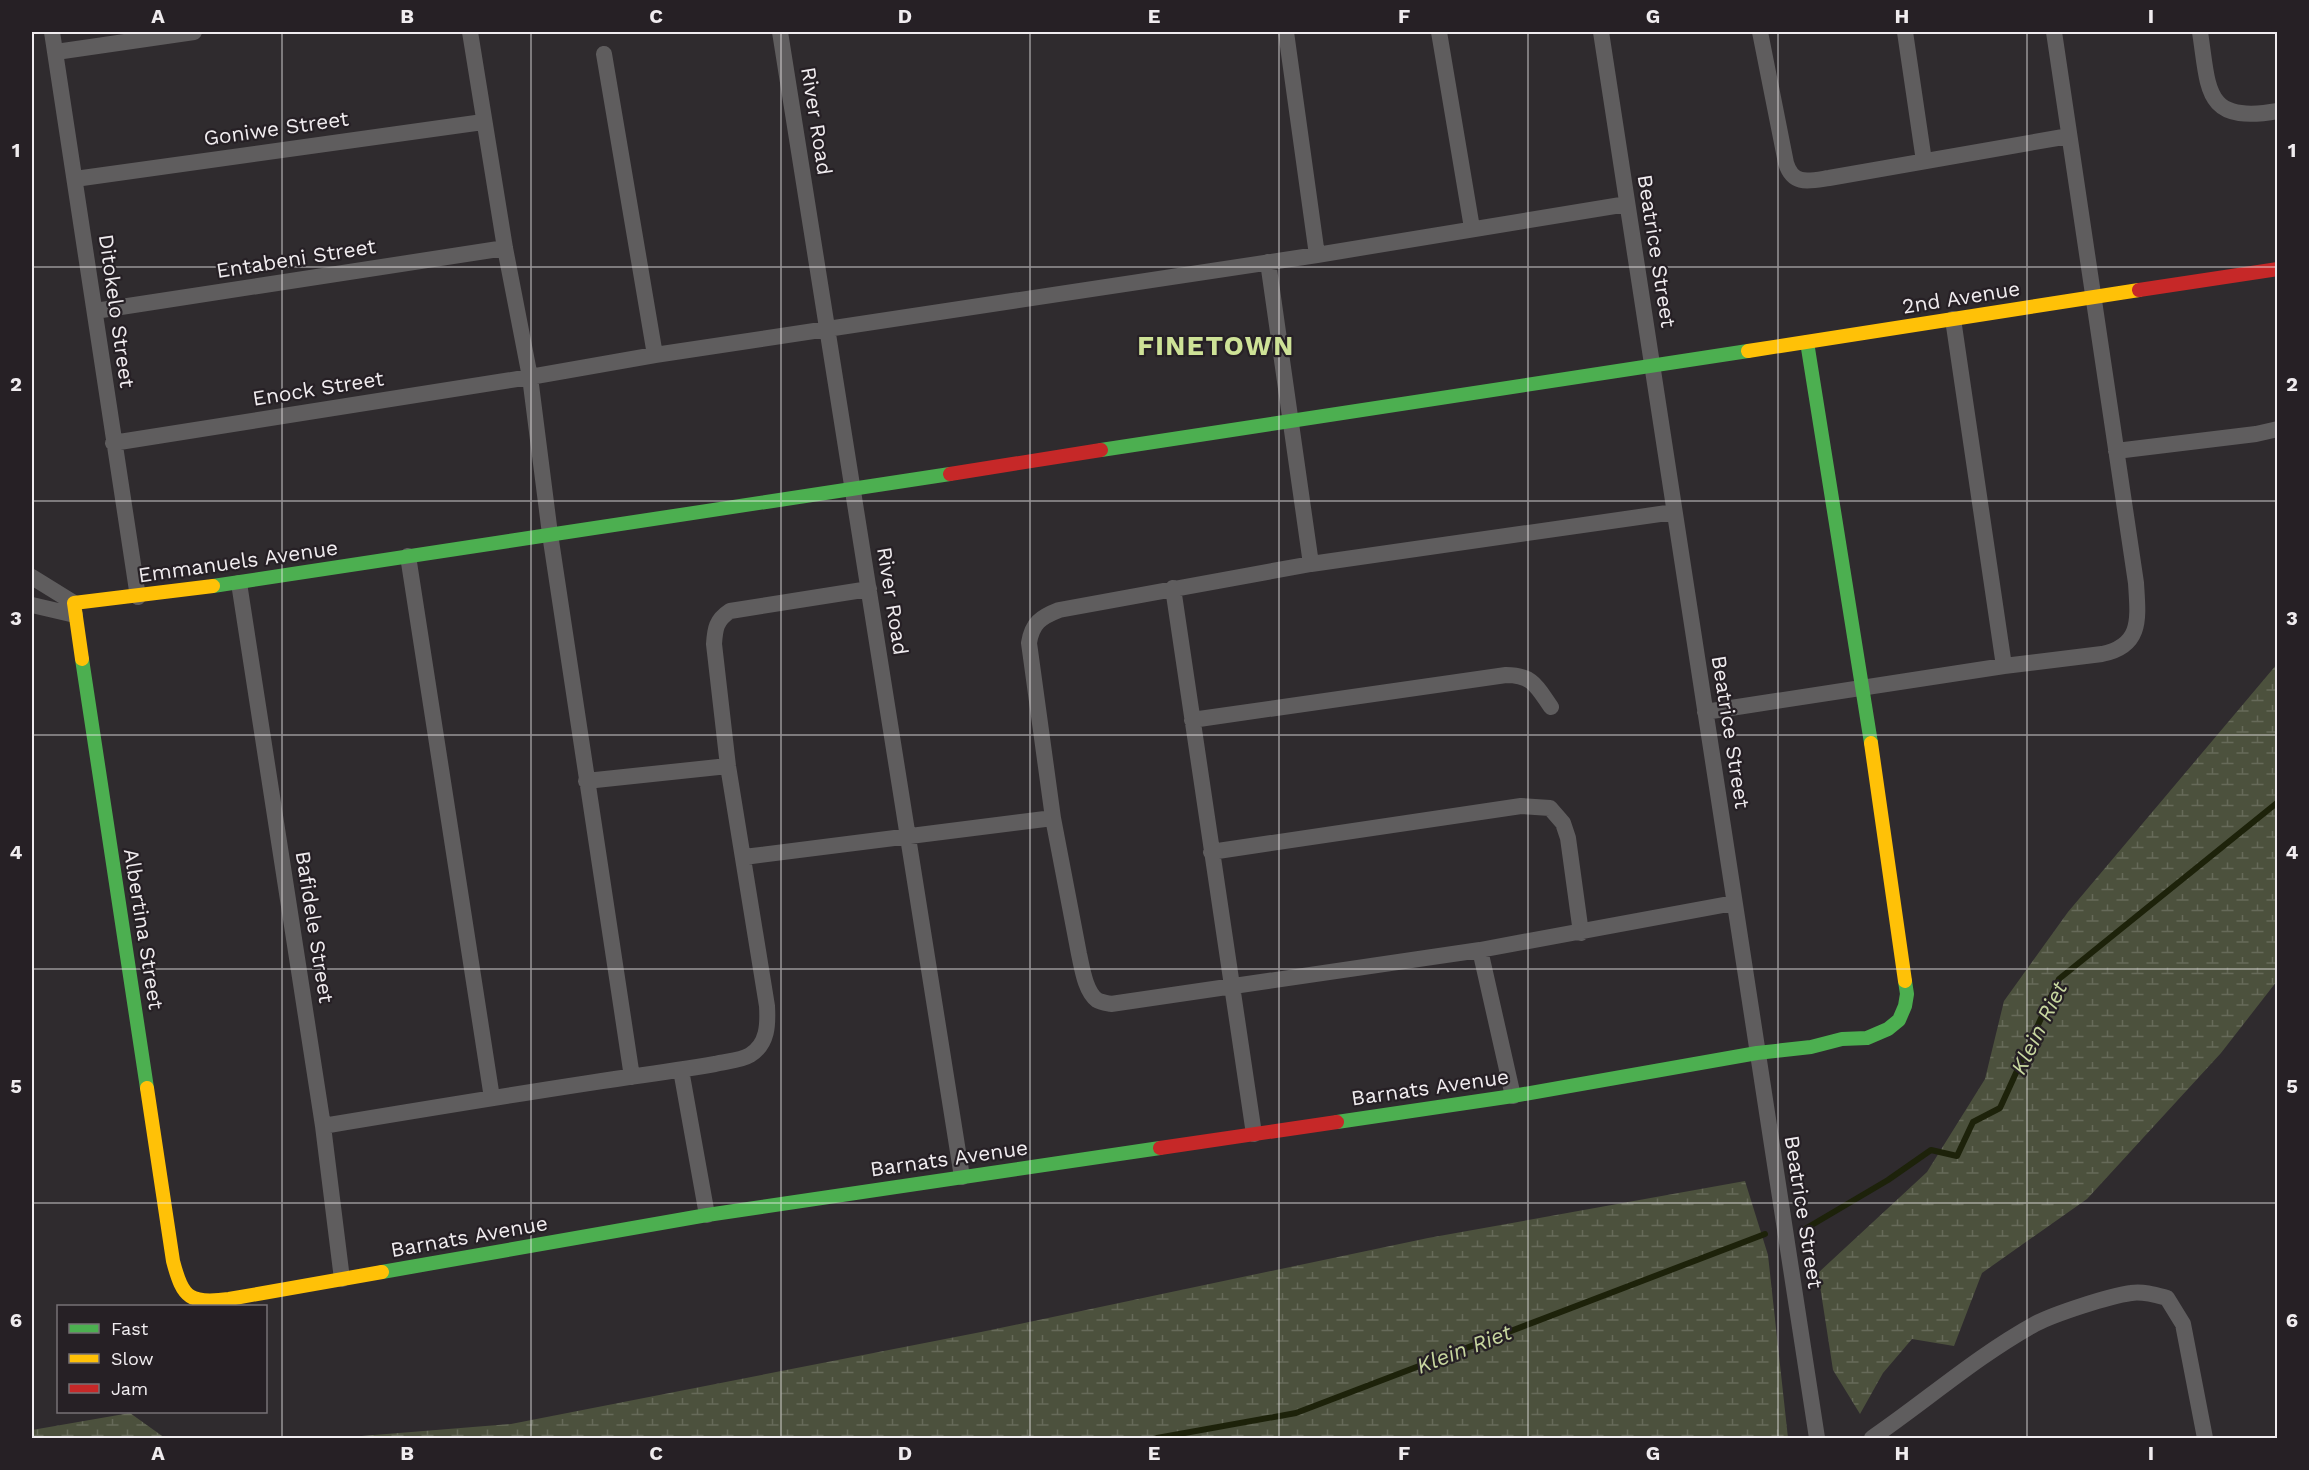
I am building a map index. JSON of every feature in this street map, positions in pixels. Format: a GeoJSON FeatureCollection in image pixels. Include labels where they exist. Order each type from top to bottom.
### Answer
{"type":"FeatureCollection","features":[{"type":"Feature","properties":{"kind":"street","name":"Ditokelo Street"},"geometry":{"type":"LineString","coordinates":[[52,32],[138,597]]}},
{"type":"Feature","properties":{"kind":"street"},"geometry":{"type":"LineString","coordinates":[[56,52],[194,32]]}},
{"type":"Feature","properties":{"kind":"street"},"geometry":{"type":"LineString","coordinates":[[470,32],[483,122],[530,377],[550,534],[632,1077]]}},
{"type":"Feature","properties":{"kind":"street","name":"River Road"},"geometry":{"type":"LineString","coordinates":[[780,32],[962,1177]]}},
{"type":"Feature","properties":{"kind":"street"},"geometry":{"type":"LineString","coordinates":[[1286,32],[1317,255]]}},
{"type":"Feature","properties":{"kind":"street"},"geometry":{"type":"LineString","coordinates":[[1439,32],[1472,228]]}},
{"type":"Feature","properties":{"kind":"street","name":"Beatrice Street"},"geometry":{"type":"LineString","coordinates":[[1601,32],[1817,1438]]}},
{"type":"Feature","properties":{"kind":"street"},"geometry":{"type":"LineString","coordinates":[[1760,32],[1789,174],[1807,181],[2069,136]]}},
{"type":"Feature","properties":{"kind":"street"},"geometry":{"type":"LineString","coordinates":[[1905,32],[1924,161]]}},
{"type":"Feature","properties":{"kind":"street"},"geometry":{"type":"LineString","coordinates":[[1705,712],[2004,666],[2102,654],[2116,651],[2128,643],[2138,621],[2136,583],[2054,32]]}},
{"type":"Feature","properties":{"kind":"street"},"geometry":{"type":"LineString","coordinates":[[2200,32],[2210,88],[2217,103],[2225,110],[2235,114],[2277,111]]}},
{"type":"Feature","properties":{"kind":"street"},"geometry":{"type":"LineString","coordinates":[[604,54],[654,355]]}},
{"type":"Feature","properties":{"kind":"street","name":"Goniwe Street"},"geometry":{"type":"LineString","coordinates":[[75,179],[483,122]]}},
{"type":"Feature","properties":{"kind":"street","name":"Enock Street"},"geometry":{"type":"LineString","coordinates":[[113,443],[530,377],[654,355],[1317,255],[1627,204]]}},
{"type":"Feature","properties":{"kind":"street","name":"Entabeni Street"},"geometry":{"type":"LineString","coordinates":[[94,312],[505,248]]}},
{"type":"Feature","properties":{"kind":"street"},"geometry":{"type":"LineString","coordinates":[[1268,262],[1311,564]]}},
{"type":"Feature","properties":{"kind":"street","name":"2nd Avenue"},"geometry":{"type":"LineString","coordinates":[[853,488],[2277,269]]}},
{"type":"Feature","properties":{"kind":"street"},"geometry":{"type":"LineString","coordinates":[[1953,320],[2004,666]]}},
{"type":"Feature","properties":{"kind":"street","name":"Barnats Avenue"},"geometry":{"type":"LineString","coordinates":[[173,1261],[178,1283],[186,1295],[204,1303],[707,1215],[1513,1096],[1757,1053],[1811,1047],[1842,1039],[1867,1038],[1888,1029],[1899,1020],[1907,994],[1863,688],[1807,342]]}},
{"type":"Feature","properties":{"kind":"street"},"geometry":{"type":"LineString","coordinates":[[2116,451],[2256,434],[2277,429]]}},
{"type":"Feature","properties":{"kind":"street","name":"Emmanuels Avenue"},"geometry":{"type":"LineString","coordinates":[[74,609],[138,597],[853,488]]}},
{"type":"Feature","properties":{"kind":"street"},"geometry":{"type":"LineString","coordinates":[[1674,512],[1311,564],[1059,610],[1043,616],[1035,623],[1029,643],[1053,818],[1078,954],[1091,993],[1097,1000],[1111,1004],[1480,950],[1734,903]]}},
{"type":"Feature","properties":{"kind":"street"},"geometry":{"type":"LineString","coordinates":[[408,556],[492,1098]]}},
{"type":"Feature","properties":{"kind":"street"},"geometry":{"type":"LineString","coordinates":[[32,577],[74,609]]}},
{"type":"Feature","properties":{"kind":"street","name":"Bafidele Street"},"geometry":{"type":"LineString","coordinates":[[239,583],[323,1126],[342,1279]]}},
{"type":"Feature","properties":{"kind":"street"},"geometry":{"type":"LineString","coordinates":[[1173,588],[1254,1134]]}},
{"type":"Feature","properties":{"kind":"street"},"geometry":{"type":"LineString","coordinates":[[323,1126],[681,1070],[750,1055],[766,1037],[767,1006],[728,766],[714,644],[718,622],[730,611],[869,589]]}},
{"type":"Feature","properties":{"kind":"street"},"geometry":{"type":"LineString","coordinates":[[32,605],[74,609]]}},
{"type":"Feature","properties":{"kind":"street","name":"Albertina Street"},"geometry":{"type":"LineString","coordinates":[[74,609],[173,1261]]}},
{"type":"Feature","properties":{"kind":"street"},"geometry":{"type":"LineString","coordinates":[[1192,720],[1506,675],[1529,679],[1551,707]]}},
{"type":"Feature","properties":{"kind":"street"},"geometry":{"type":"LineString","coordinates":[[586,781],[728,766]]}},
{"type":"Feature","properties":{"kind":"street"},"geometry":{"type":"LineString","coordinates":[[1211,852],[1512,807],[1550,807],[1563,824],[1568,838],[1581,933]]}},
{"type":"Feature","properties":{"kind":"street"},"geometry":{"type":"LineString","coordinates":[[744,857],[1053,818]]}},
{"type":"Feature","properties":{"kind":"street"},"geometry":{"type":"LineString","coordinates":[[1480,950],[1513,1096]]}},
{"type":"Feature","properties":{"kind":"street"},"geometry":{"type":"LineString","coordinates":[[681,1070],[707,1215]]}},
{"type":"Feature","properties":{"kind":"street"},"geometry":{"type":"LineString","coordinates":[[1872,1438],[1978,1361],[2036,1324],[2088,1305],[2132,1293],[2151,1293],[2167,1298],[2183,1324],[2205,1438]]}},
{"type":"Feature","properties":{"kind":"green space"},"geometry":{"type":"Polygon","coordinates":[[[2277,664],[2277,981],[2221,1053],[2087,1199],[1982,1273],[1954,1346],[1912,1339],[1883,1373],[1860,1414],[1833,1370],[1818,1273],[1927,1172],[1985,1079],[2004,1001],[2068,912],[2277,664]]]}},
{"type":"Feature","properties":{"kind":"green space"},"geometry":{"type":"Polygon","coordinates":[[[1745,1181],[1768,1255],[1788,1438],[337,1438],[511,1424],[981,1332],[1428,1238],[1745,1181]]]}},
{"type":"Feature","properties":{"kind":"green space"},"geometry":{"type":"Polygon","coordinates":[[[130,1413],[165,1438],[32,1438],[32,1430],[130,1413]]]}},
{"type":"Feature","properties":{"kind":"waterway","name":"Klein Riet"},"geometry":{"type":"LineString","coordinates":[[1805,1229],[1888,1180],[1931,1150],[1957,1156],[1973,1122],[2000,1108],[2059,979],[2278,802]]}},
{"type":"Feature","properties":{"kind":"waterway","name":"Klein Riet"},"geometry":{"type":"LineString","coordinates":[[1157,1438],[1296,1413],[1765,1234]]}},
{"type":"Feature","properties":{"kind":"traffic: fast"},"geometry":{"type":"LineString","coordinates":[[1807,342],[1871,743]]}},
{"type":"Feature","properties":{"kind":"traffic: fast"},"geometry":{"type":"LineString","coordinates":[[1101,450],[1748,351]]}},
{"type":"Feature","properties":{"kind":"traffic: fast"},"geometry":{"type":"LineString","coordinates":[[213,586],[950,474]]}},
{"type":"Feature","properties":{"kind":"traffic: fast"},"geometry":{"type":"LineString","coordinates":[[82,659],[147,1088]]}},
{"type":"Feature","properties":{"kind":"traffic: fast"},"geometry":{"type":"LineString","coordinates":[[1337,1122],[1513,1096],[1757,1053],[1811,1047],[1842,1039],[1867,1038],[1888,1029],[1899,1020],[1907,994],[1905,981]]}},
{"type":"Feature","properties":{"kind":"traffic: fast"},"geometry":{"type":"LineString","coordinates":[[382,1272],[707,1215],[1160,1148]]}},
{"type":"Feature","properties":{"kind":"traffic: slow"},"geometry":{"type":"LineString","coordinates":[[1748,351],[2139,290]]}},
{"type":"Feature","properties":{"kind":"traffic: slow"},"geometry":{"type":"LineString","coordinates":[[82,659],[74,603],[213,586]]}},
{"type":"Feature","properties":{"kind":"traffic: slow"},"geometry":{"type":"LineString","coordinates":[[1871,743],[1905,981]]}},
{"type":"Feature","properties":{"kind":"traffic: slow"},"geometry":{"type":"LineString","coordinates":[[147,1088],[173,1261],[180,1284],[190,1296],[205,1301],[229,1299],[382,1272]]}},
{"type":"Feature","properties":{"kind":"traffic: jam"},"geometry":{"type":"LineString","coordinates":[[2139,290],[2278,269]]}},
{"type":"Feature","properties":{"kind":"traffic: jam"},"geometry":{"type":"LineString","coordinates":[[950,474],[1101,450]]}},
{"type":"Feature","properties":{"kind":"traffic: jam"},"geometry":{"type":"LineString","coordinates":[[1160,1148],[1337,1122]]}},
{"type":"Feature","properties":{"kind":"district","name":"FINETOWN"},"geometry":{"type":"Point","coordinates":[1216,346]}}]}
